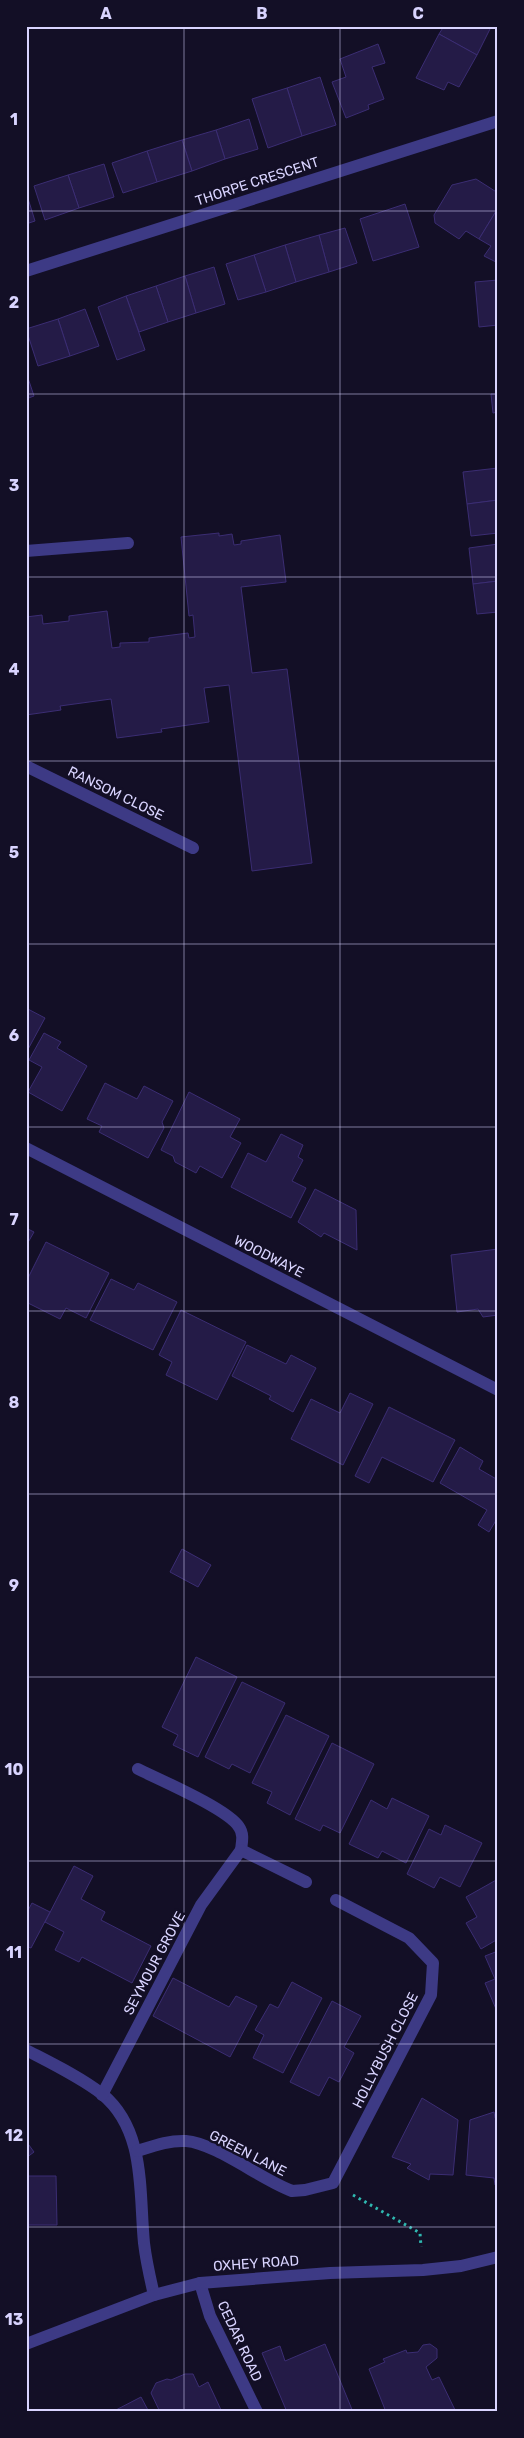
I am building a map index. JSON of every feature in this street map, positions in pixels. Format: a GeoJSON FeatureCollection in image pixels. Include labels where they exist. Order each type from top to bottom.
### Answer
{"type":"FeatureCollection","features":[{"type":"Feature","properties":{"kind":"street","name":"THORPE CRESCENT"},"geometry":{"type":"LineString","coordinates":[[26,271],[498,121]]}},
{"type":"Feature","properties":{"kind":"street"},"geometry":{"type":"LineString","coordinates":[[26,552],[128,543]]}},
{"type":"Feature","properties":{"kind":"street","name":"RANSOM CLOSE"},"geometry":{"type":"LineString","coordinates":[[26,766],[193,848]]}},
{"type":"Feature","properties":{"kind":"street","name":"WOODWAYE"},"geometry":{"type":"LineString","coordinates":[[26,1148],[498,1390]]}},
{"type":"Feature","properties":{"kind":"street"},"geometry":{"type":"LineString","coordinates":[[138,1769],[232,1819],[239,1826],[243,1835],[241,1850],[306,1882]]}},
{"type":"Feature","properties":{"kind":"street","name":"SEYMOUR GROVE"},"geometry":{"type":"LineString","coordinates":[[102,2095],[201,1905],[241,1850]]}},
{"type":"Feature","properties":{"kind":"street","name":"HOLLYBUSH CLOSE"},"geometry":{"type":"LineString","coordinates":[[333,2183],[431,1995],[433,1964],[408,1938],[336,1900]]}},
{"type":"Feature","properties":{"kind":"street"},"geometry":{"type":"LineString","coordinates":[[26,2050],[102,2095],[127,2126],[137,2151],[144,2246],[154,2295]]}},
{"type":"Feature","properties":{"kind":"street","name":"GREEN LANE"},"geometry":{"type":"LineString","coordinates":[[137,2151],[166,2142],[187,2141],[204,2145],[286,2189],[305,2190],[333,2183]]}},
{"type":"Feature","properties":{"kind":"street","name":"OXHEY ROAD"},"geometry":{"type":"LineString","coordinates":[[26,2344],[154,2295],[200,2282],[330,2273],[423,2270],[497,2260]]}},
{"type":"Feature","properties":{"kind":"street","name":"CEDAR ROAD"},"geometry":{"type":"LineString","coordinates":[[200,2282],[210,2316],[256,2412]]}},
{"type":"Feature","properties":{"kind":"path"},"geometry":{"type":"LineString","coordinates":[[333,2183],[420,2233],[423,2270]]}},
{"type":"Feature","properties":{"kind":"building"},"geometry":{"type":"Polygon","coordinates":[[[444,26],[491,27],[477,55],[439,34],[444,26]]]}},
{"type":"Feature","properties":{"kind":"building"},"geometry":{"type":"Polygon","coordinates":[[[439,34],[477,55],[459,87],[448,82],[444,90],[416,78],[439,34]]]}},
{"type":"Feature","properties":{"kind":"building"},"geometry":{"type":"Polygon","coordinates":[[[378,44],[385,63],[372,67],[384,99],[368,105],[369,109],[346,118],[332,82],[346,77],[340,59],[378,44]]]}},
{"type":"Feature","properties":{"kind":"building"},"geometry":{"type":"Polygon","coordinates":[[[320,77],[336,125],[302,136],[287,88],[320,77]]]}},
{"type":"Feature","properties":{"kind":"building"},"geometry":{"type":"Polygon","coordinates":[[[287,88],[302,136],[268,148],[252,99],[287,88]]]}},
{"type":"Feature","properties":{"kind":"building"},"geometry":{"type":"Polygon","coordinates":[[[249,119],[258,149],[225,159],[216,130],[249,119]]]}},
{"type":"Feature","properties":{"kind":"building"},"geometry":{"type":"Polygon","coordinates":[[[216,130],[225,159],[192,171],[182,140],[216,130]]]}},
{"type":"Feature","properties":{"kind":"building"},"geometry":{"type":"Polygon","coordinates":[[[182,140],[192,171],[157,182],[147,151],[182,140]]]}},
{"type":"Feature","properties":{"kind":"building"},"geometry":{"type":"Polygon","coordinates":[[[147,151],[157,182],[123,193],[112,163],[147,151]]]}},
{"type":"Feature","properties":{"kind":"building"},"geometry":{"type":"Polygon","coordinates":[[[104,164],[114,197],[79,208],[68,175],[104,164]]]}},
{"type":"Feature","properties":{"kind":"building"},"geometry":{"type":"Polygon","coordinates":[[[68,175],[79,208],[45,220],[34,186],[68,175]]]}},
{"type":"Feature","properties":{"kind":"building"},"geometry":{"type":"Polygon","coordinates":[[[476,179],[498,193],[498,208],[479,239],[466,231],[459,239],[435,223],[434,215],[452,185],[476,179]]]}},
{"type":"Feature","properties":{"kind":"building"},"geometry":{"type":"Polygon","coordinates":[[[26,192],[35,221],[26,224],[26,192]]]}},
{"type":"Feature","properties":{"kind":"building"},"geometry":{"type":"Polygon","coordinates":[[[405,204],[419,247],[373,261],[360,219],[405,204]]]}},
{"type":"Feature","properties":{"kind":"building"},"geometry":{"type":"Polygon","coordinates":[[[498,208],[498,263],[484,256],[491,246],[479,239],[498,208]]]}},
{"type":"Feature","properties":{"kind":"building"},"geometry":{"type":"Polygon","coordinates":[[[345,228],[357,263],[329,272],[319,235],[345,228]]]}},
{"type":"Feature","properties":{"kind":"building"},"geometry":{"type":"Polygon","coordinates":[[[319,235],[329,272],[296,282],[285,245],[319,235]]]}},
{"type":"Feature","properties":{"kind":"building"},"geometry":{"type":"Polygon","coordinates":[[[285,245],[296,282],[266,292],[254,255],[285,245]]]}},
{"type":"Feature","properties":{"kind":"building"},"geometry":{"type":"Polygon","coordinates":[[[254,255],[266,292],[238,300],[226,264],[254,255]]]}},
{"type":"Feature","properties":{"kind":"building"},"geometry":{"type":"Polygon","coordinates":[[[214,267],[225,304],[196,313],[185,276],[214,267]]]}},
{"type":"Feature","properties":{"kind":"building"},"geometry":{"type":"Polygon","coordinates":[[[185,276],[196,313],[168,322],[156,286],[185,276]]]}},
{"type":"Feature","properties":{"kind":"building"},"geometry":{"type":"Polygon","coordinates":[[[498,280],[498,325],[479,327],[475,282],[498,280]]]}},
{"type":"Feature","properties":{"kind":"building"},"geometry":{"type":"Polygon","coordinates":[[[156,286],[168,322],[139,332],[126,296],[156,286]]]}},
{"type":"Feature","properties":{"kind":"building"},"geometry":{"type":"Polygon","coordinates":[[[126,296],[145,350],[117,360],[98,307],[126,296]]]}},
{"type":"Feature","properties":{"kind":"building"},"geometry":{"type":"Polygon","coordinates":[[[85,309],[99,346],[70,356],[58,319],[85,309]]]}},
{"type":"Feature","properties":{"kind":"building"},"geometry":{"type":"Polygon","coordinates":[[[58,319],[70,356],[38,366],[26,329],[58,319]]]}},
{"type":"Feature","properties":{"kind":"building"},"geometry":{"type":"Polygon","coordinates":[[[26,372],[34,396],[26,399],[26,372]]]}},
{"type":"Feature","properties":{"kind":"building"},"geometry":{"type":"Polygon","coordinates":[[[491,394],[498,394],[498,412],[493,413],[491,394]]]}},
{"type":"Feature","properties":{"kind":"building"},"geometry":{"type":"Polygon","coordinates":[[[498,468],[498,500],[467,504],[463,472],[498,468]]]}},
{"type":"Feature","properties":{"kind":"building"},"geometry":{"type":"Polygon","coordinates":[[[498,500],[498,533],[471,536],[467,504],[498,500]]]}},
{"type":"Feature","properties":{"kind":"building"},"geometry":{"type":"Polygon","coordinates":[[[219,533],[219,536],[232,534],[234,545],[241,544],[241,541],[280,535],[286,582],[241,587],[252,673],[287,669],[312,863],[252,871],[229,685],[204,688],[209,722],[161,729],[162,732],[117,738],[111,699],[60,706],[61,710],[26,715],[26,617],[42,615],[43,624],[69,621],[69,616],[107,611],[112,648],[120,647],[120,643],[149,642],[149,638],[188,633],[189,638],[195,637],[193,615],[189,616],[181,537],[219,533]]]}},
{"type":"Feature","properties":{"kind":"building"},"geometry":{"type":"Polygon","coordinates":[[[498,544],[498,581],[473,584],[469,548],[498,544]]]}},
{"type":"Feature","properties":{"kind":"building"},"geometry":{"type":"Polygon","coordinates":[[[498,581],[498,612],[477,614],[473,584],[498,581]]]}},
{"type":"Feature","properties":{"kind":"building"},"geometry":{"type":"Polygon","coordinates":[[[26,1008],[45,1018],[26,1053],[26,1008]]]}},
{"type":"Feature","properties":{"kind":"building"},"geometry":{"type":"Polygon","coordinates":[[[44,1033],[61,1042],[57,1048],[87,1066],[62,1111],[28,1092],[42,1067],[29,1060],[44,1033]]]}},
{"type":"Feature","properties":{"kind":"building"},"geometry":{"type":"Polygon","coordinates":[[[105,1083],[137,1099],[144,1086],[173,1101],[162,1122],[164,1128],[148,1158],[99,1132],[102,1126],[87,1119],[105,1083]]]}},
{"type":"Feature","properties":{"kind":"building"},"geometry":{"type":"Polygon","coordinates":[[[189,1092],[240,1119],[230,1137],[241,1143],[222,1178],[200,1166],[196,1173],[175,1162],[173,1156],[161,1150],[189,1092]]]}},
{"type":"Feature","properties":{"kind":"building"},"geometry":{"type":"Polygon","coordinates":[[[281,1134],[303,1145],[298,1157],[303,1160],[292,1181],[306,1188],[291,1218],[231,1187],[248,1153],[266,1162],[281,1134]]]}},
{"type":"Feature","properties":{"kind":"building"},"geometry":{"type":"Polygon","coordinates":[[[315,1189],[356,1210],[357,1250],[324,1233],[321,1237],[298,1222],[315,1189]]]}},
{"type":"Feature","properties":{"kind":"building"},"geometry":{"type":"Polygon","coordinates":[[[26,1228],[34,1232],[26,1246],[26,1228]]]}},
{"type":"Feature","properties":{"kind":"building"},"geometry":{"type":"Polygon","coordinates":[[[46,1242],[109,1273],[86,1318],[66,1308],[60,1319],[26,1302],[26,1282],[46,1242]]]}},
{"type":"Feature","properties":{"kind":"building"},"geometry":{"type":"Polygon","coordinates":[[[498,1249],[498,1315],[483,1317],[478,1309],[457,1312],[451,1255],[498,1249]]]}},
{"type":"Feature","properties":{"kind":"building"},"geometry":{"type":"Polygon","coordinates":[[[111,1279],[134,1290],[138,1283],[177,1302],[153,1350],[90,1320],[111,1279]]]}},
{"type":"Feature","properties":{"kind":"building"},"geometry":{"type":"Polygon","coordinates":[[[181,1310],[246,1342],[217,1400],[166,1375],[172,1362],[159,1355],[181,1310]]]}},
{"type":"Feature","properties":{"kind":"building"},"geometry":{"type":"Polygon","coordinates":[[[247,1345],[286,1364],[291,1355],[316,1368],[293,1412],[269,1399],[271,1396],[232,1376],[247,1345]]]}},
{"type":"Feature","properties":{"kind":"building"},"geometry":{"type":"Polygon","coordinates":[[[350,1393],[373,1404],[343,1465],[291,1439],[311,1399],[340,1413],[350,1393]]]}},
{"type":"Feature","properties":{"kind":"building"},"geometry":{"type":"Polygon","coordinates":[[[389,1407],[455,1440],[433,1482],[382,1457],[369,1483],[355,1476],[389,1407]]]}},
{"type":"Feature","properties":{"kind":"building"},"geometry":{"type":"Polygon","coordinates":[[[460,1447],[483,1461],[479,1469],[498,1480],[498,1517],[489,1532],[478,1525],[487,1510],[440,1483],[460,1447]]]}},
{"type":"Feature","properties":{"kind":"building"},"geometry":{"type":"Polygon","coordinates":[[[182,1549],[211,1565],[198,1587],[170,1572],[182,1549]]]}},
{"type":"Feature","properties":{"kind":"building"},"geometry":{"type":"Polygon","coordinates":[[[196,1657],[237,1677],[198,1757],[173,1745],[178,1735],[162,1727],[196,1657]]]}},
{"type":"Feature","properties":{"kind":"building"},"geometry":{"type":"Polygon","coordinates":[[[242,1682],[285,1703],[250,1773],[232,1764],[229,1769],[205,1757],[242,1682]]]}},
{"type":"Feature","properties":{"kind":"building"},"geometry":{"type":"Polygon","coordinates":[[[286,1715],[329,1736],[290,1815],[267,1803],[272,1792],[252,1783],[286,1715]]]}},
{"type":"Feature","properties":{"kind":"building"},"geometry":{"type":"Polygon","coordinates":[[[332,1743],[374,1764],[340,1833],[323,1825],[320,1831],[295,1819],[332,1743]]]}},
{"type":"Feature","properties":{"kind":"building"},"geometry":{"type":"Polygon","coordinates":[[[392,1798],[429,1816],[406,1863],[382,1851],[378,1858],[349,1844],[371,1800],[387,1809],[392,1798]]]}},
{"type":"Feature","properties":{"kind":"building"},"geometry":{"type":"Polygon","coordinates":[[[445,1825],[482,1843],[460,1887],[440,1877],[434,1888],[407,1874],[429,1829],[441,1835],[445,1825]]]}},
{"type":"Feature","properties":{"kind":"building"},"geometry":{"type":"Polygon","coordinates":[[[74,1866],[93,1876],[81,1899],[105,1912],[101,1920],[151,1946],[132,1983],[82,1957],[79,1962],[55,1950],[64,1932],[45,1922],[74,1866]]]}},
{"type":"Feature","properties":{"kind":"building"},"geometry":{"type":"Polygon","coordinates":[[[498,1879],[498,1939],[481,1949],[466,1923],[477,1917],[466,1897],[498,1879]]]}},
{"type":"Feature","properties":{"kind":"building"},"geometry":{"type":"Polygon","coordinates":[[[32,1903],[50,1912],[31,1948],[26,1946],[26,1914],[32,1903]]]}},
{"type":"Feature","properties":{"kind":"building"},"geometry":{"type":"Polygon","coordinates":[[[498,1951],[498,2008],[496,2009],[485,1983],[495,1979],[485,1956],[498,1951]]]}},
{"type":"Feature","properties":{"kind":"building"},"geometry":{"type":"Polygon","coordinates":[[[173,1978],[229,2007],[236,1996],[257,2006],[230,2057],[153,2016],[173,1978]]]}},
{"type":"Feature","properties":{"kind":"building"},"geometry":{"type":"Polygon","coordinates":[[[292,1982],[322,1998],[283,2073],[253,2058],[264,2035],[255,2030],[270,2004],[278,2008],[292,1982]]]}},
{"type":"Feature","properties":{"kind":"building"},"geometry":{"type":"Polygon","coordinates":[[[332,2001],[361,2016],[344,2047],[354,2053],[339,2082],[329,2077],[319,2096],[290,2082],[332,2001]]]}},
{"type":"Feature","properties":{"kind":"building"},"geometry":{"type":"Polygon","coordinates":[[[422,2098],[458,2120],[453,2175],[430,2174],[429,2180],[407,2168],[411,2164],[392,2157],[422,2098]]]}},
{"type":"Feature","properties":{"kind":"building"},"geometry":{"type":"Polygon","coordinates":[[[494,2112],[495,2118],[498,2117],[498,2184],[495,2185],[494,2178],[466,2175],[470,2120],[494,2112]]]}},
{"type":"Feature","properties":{"kind":"building"},"geometry":{"type":"Polygon","coordinates":[[[26,2141],[34,2152],[26,2158],[26,2141]]]}},
{"type":"Feature","properties":{"kind":"building"},"geometry":{"type":"Polygon","coordinates":[[[26,2176],[56,2176],[57,2225],[26,2225],[26,2176]]]}},
{"type":"Feature","properties":{"kind":"building"},"geometry":{"type":"Polygon","coordinates":[[[325,2344],[353,2412],[287,2412],[262,2353],[280,2346],[285,2361],[325,2344]]]}},
{"type":"Feature","properties":{"kind":"building"},"geometry":{"type":"Polygon","coordinates":[[[430,2344],[437,2349],[437,2358],[426,2367],[432,2380],[439,2377],[456,2412],[386,2412],[369,2369],[385,2362],[383,2359],[406,2350],[407,2353],[418,2352],[423,2345],[430,2344]]]}},
{"type":"Feature","properties":{"kind":"building"},"geometry":{"type":"Polygon","coordinates":[[[185,2374],[193,2374],[199,2387],[208,2382],[222,2412],[160,2412],[151,2393],[156,2383],[167,2379],[171,2380],[185,2374]]]}},
{"type":"Feature","properties":{"kind":"building"},"geometry":{"type":"Polygon","coordinates":[[[141,2397],[149,2412],[112,2412],[141,2397]]]}}]}
